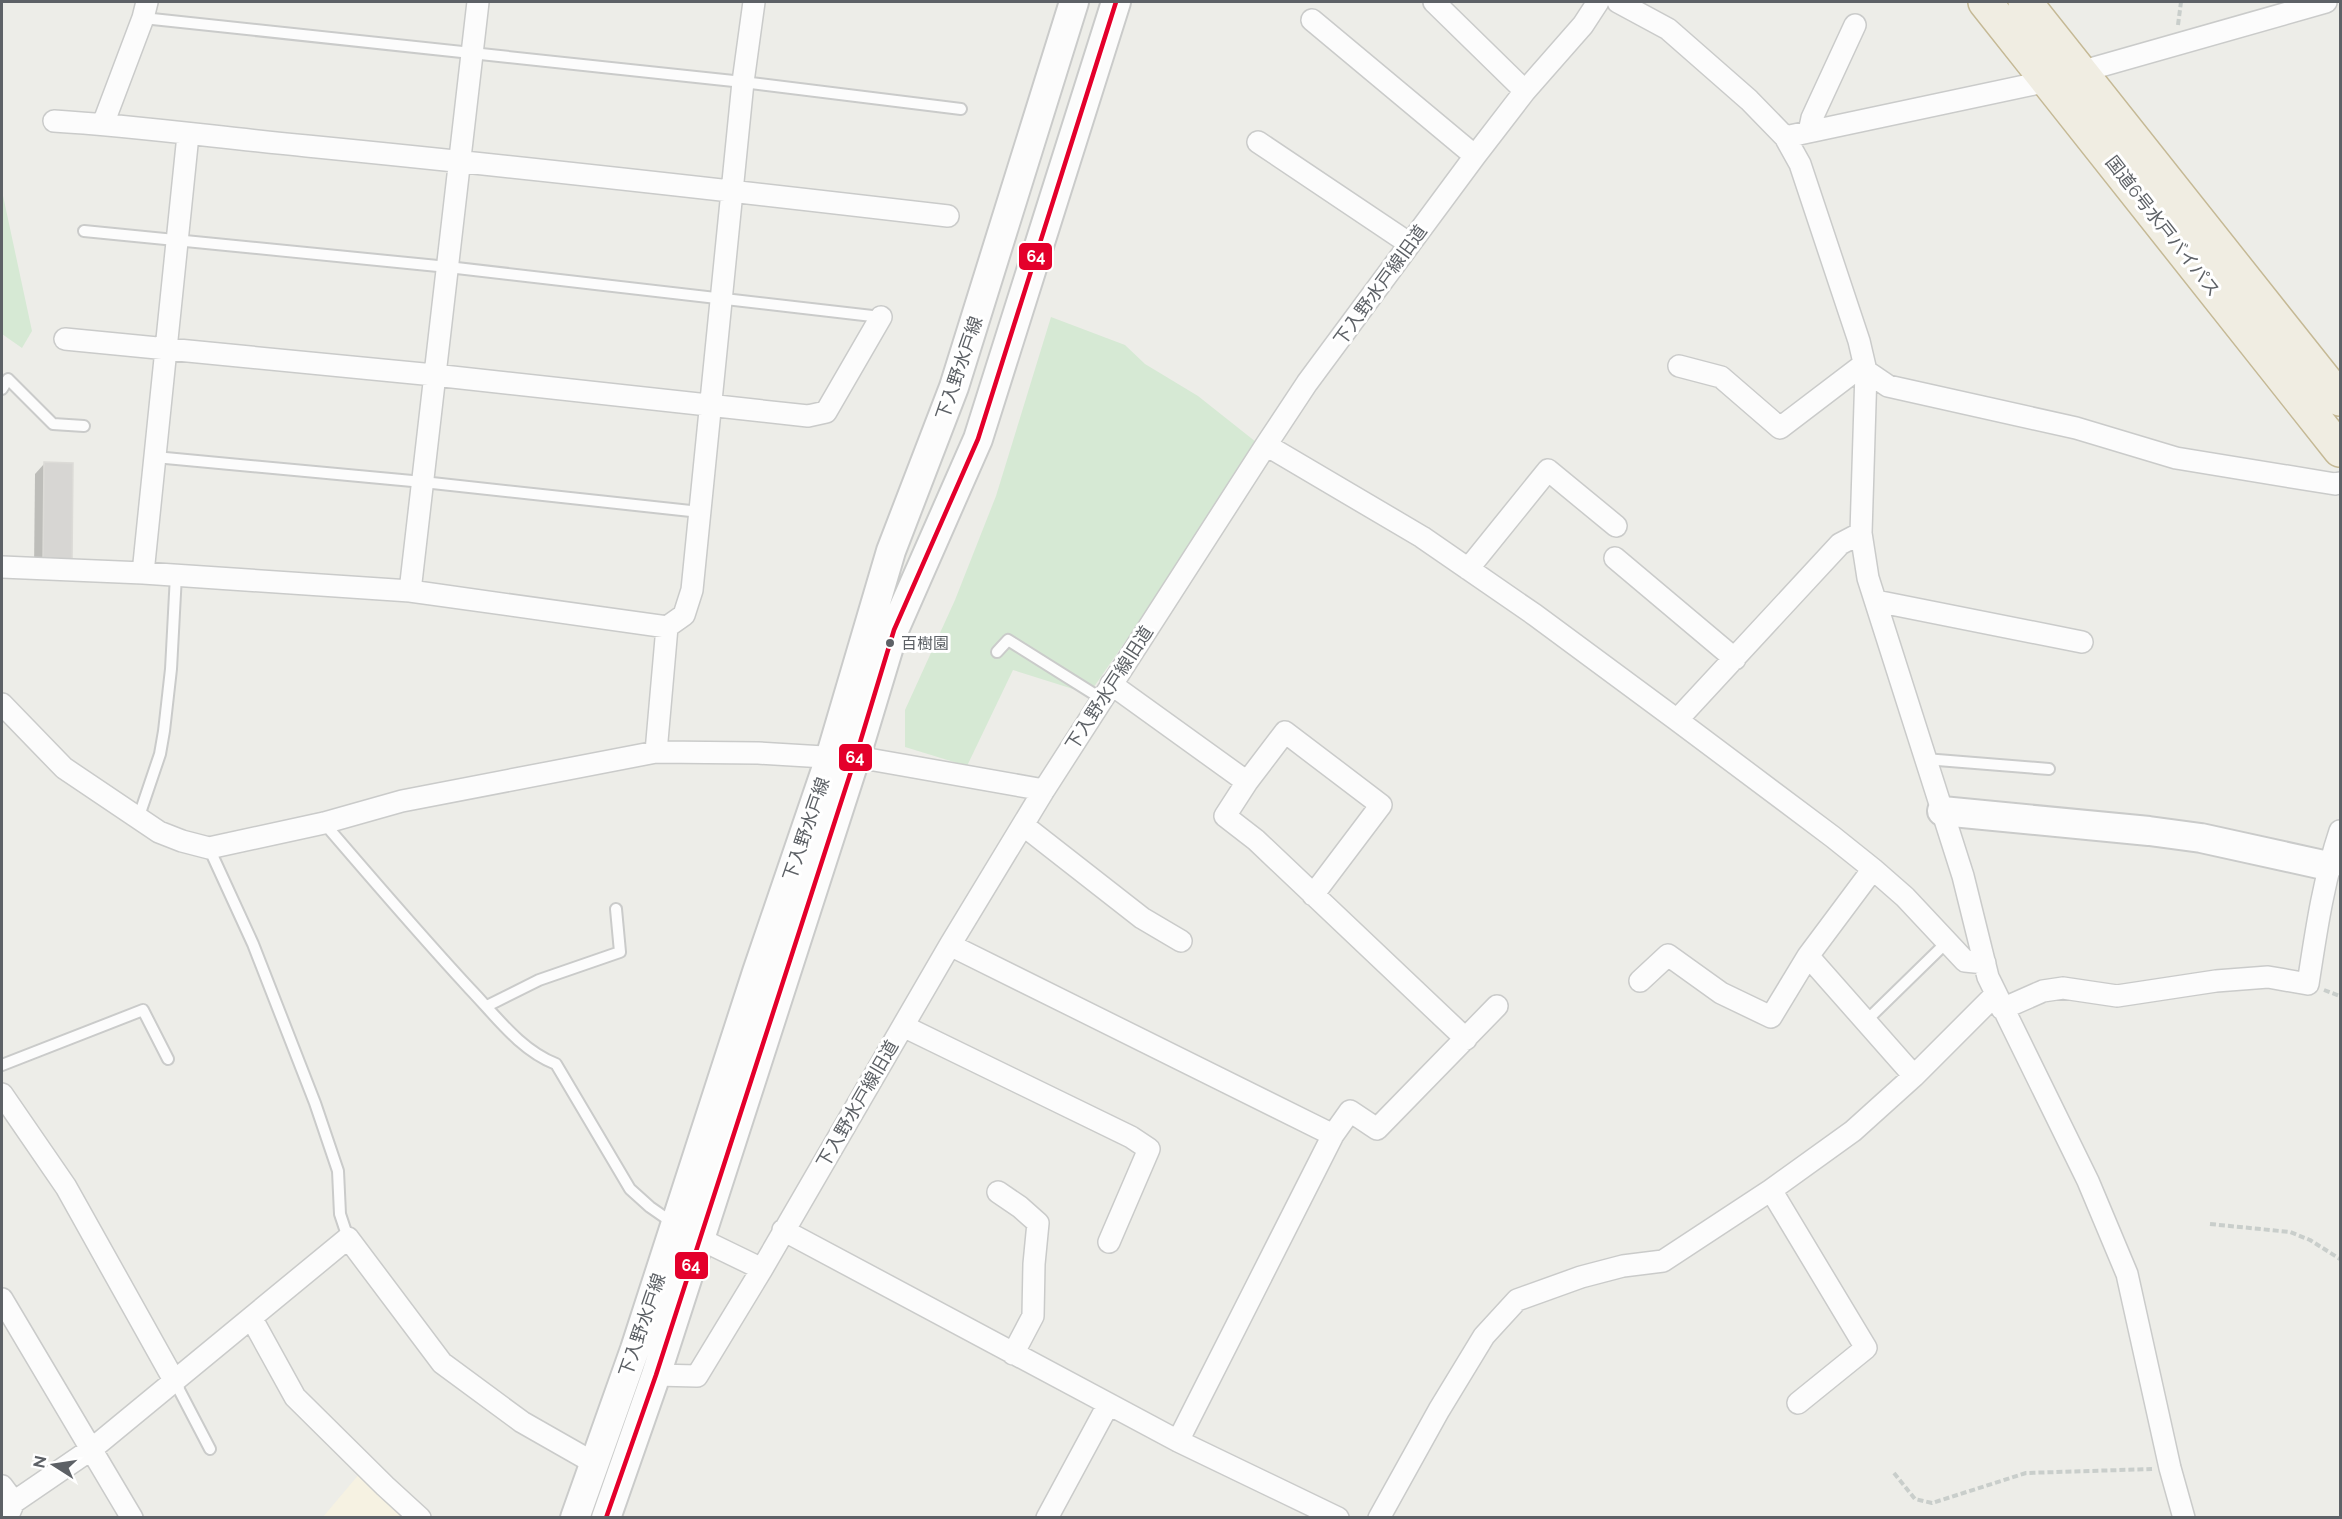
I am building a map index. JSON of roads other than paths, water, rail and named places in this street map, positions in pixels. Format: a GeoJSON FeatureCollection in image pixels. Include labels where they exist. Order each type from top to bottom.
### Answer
{"type":"FeatureCollection","features":[{"type":"Feature","properties":{"kind":"highway","name":"国道6号水戸バイパス"},"geometry":{"type":"LineString","coordinates":[[1985,2],[2340,450]]}},
{"type":"Feature","properties":{"kind":"highway","name":"国道6号水戸バイパス"},"geometry":{"type":"LineString","coordinates":[[2025,2],[2340,399]]}},
{"type":"Feature","properties":{"kind":"main road","name":"下入野水戸線"},"geometry":{"type":"LineString","coordinates":[[842,759],[891,550],[954,387],[1074,2]]}},
{"type":"Feature","properties":{"kind":"main road","name":"下入野水戸線"},"geometry":{"type":"LineString","coordinates":[[606,1518],[656,1375],[687,1231],[757,972],[894,630],[978,439],[1116,2]]}},
{"type":"Feature","properties":{"kind":"main road"},"geometry":{"type":"LineString","coordinates":[[1942,811],[2190,836],[2328,866]]}},
{"type":"Feature","properties":{"kind":"main road","name":"下入野水戸線"},"geometry":{"type":"LineString","coordinates":[[575,1518],[635,1348],[687,1231]]}},
{"type":"Feature","properties":{"kind":"street"},"geometry":{"type":"LineString","coordinates":[[410,591],[478,2]]}},
{"type":"Feature","properties":{"kind":"street"},"geometry":{"type":"LineString","coordinates":[[2,567],[143,573],[410,591],[667,627],[684,615],[692,590],[743,82],[754,2]]}},
{"type":"Feature","properties":{"kind":"street"},"geometry":{"type":"LineString","coordinates":[[1434,2],[1525,91]]}},
{"type":"Feature","properties":{"kind":"street","name":"下入野水戸線旧道"},"geometry":{"type":"LineString","coordinates":[[656,1375],[697,1376],[762,1269],[950,945],[1044,790],[1307,382],[1474,156],[1525,91],[1583,25],[1598,2]]}},
{"type":"Feature","properties":{"kind":"street"},"geometry":{"type":"LineString","coordinates":[[1618,2],[1668,29],[1749,100],[1785,137],[1800,164],[1865,368],[1862,533],[1868,578],[1963,876],[1985,963],[1998,1002],[2088,1181],[2127,1274],[2170,1468],[2184,1518]]}},
{"type":"Feature","properties":{"kind":"street"},"geometry":{"type":"LineString","coordinates":[[1785,137],[2048,81],[2326,2]]}},
{"type":"Feature","properties":{"kind":"street"},"geometry":{"type":"LineString","coordinates":[[103,124],[145,10]]}},
{"type":"Feature","properties":{"kind":"street"},"geometry":{"type":"LineString","coordinates":[[1312,20],[1474,156]]}},
{"type":"Feature","properties":{"kind":"street"},"geometry":{"type":"LineString","coordinates":[[1809,132],[1812,118],[1855,26]]}},
{"type":"Feature","properties":{"kind":"street"},"geometry":{"type":"LineString","coordinates":[[54,121],[103,124],[188,135],[460,161],[948,216]]}},
{"type":"Feature","properties":{"kind":"street"},"geometry":{"type":"LineString","coordinates":[[143,573],[188,135]]}},
{"type":"Feature","properties":{"kind":"street"},"geometry":{"type":"LineString","coordinates":[[1258,142],[1410,244]]}},
{"type":"Feature","properties":{"kind":"street"},"geometry":{"type":"LineString","coordinates":[[65,339],[434,375],[808,416],[826,412],[881,317]]}},
{"type":"Feature","properties":{"kind":"street"},"geometry":{"type":"LineString","coordinates":[[1679,366],[1721,377],[1780,428],[1865,368]]}},
{"type":"Feature","properties":{"kind":"street"},"geometry":{"type":"LineString","coordinates":[[1865,368],[1888,386],[2076,429],[2176,458],[2340,483]]}},
{"type":"Feature","properties":{"kind":"street"},"geometry":{"type":"LineString","coordinates":[[1266,445],[1422,537],[1468,569],[1677,720],[1833,837],[1905,897],[1965,961],[1985,963]]}},
{"type":"Feature","properties":{"kind":"street"},"geometry":{"type":"LineString","coordinates":[[1468,569],[1548,470],[1616,526]]}},
{"type":"Feature","properties":{"kind":"street"},"geometry":{"type":"LineString","coordinates":[[1677,720],[1736,659],[1840,544],[1862,533]]}},
{"type":"Feature","properties":{"kind":"street"},"geometry":{"type":"LineString","coordinates":[[1615,558],[1736,659]]}},
{"type":"Feature","properties":{"kind":"street"},"geometry":{"type":"LineString","coordinates":[[1876,601],[2082,642]]}},
{"type":"Feature","properties":{"kind":"street"},"geometry":{"type":"LineString","coordinates":[[656,753],[667,627]]}},
{"type":"Feature","properties":{"kind":"street"},"geometry":{"type":"LineString","coordinates":[[1106,692],[1247,782]]}},
{"type":"Feature","properties":{"kind":"street"},"geometry":{"type":"LineString","coordinates":[[2,704],[64,768],[159,832],[209,848],[324,823],[402,801],[656,753],[758,753],[874,760],[1044,790]]}},
{"type":"Feature","properties":{"kind":"street"},"geometry":{"type":"LineString","coordinates":[[1313,895],[1381,805],[1285,732],[1247,782],[1225,816],[1256,840],[1313,895],[1466,1039]]}},
{"type":"Feature","properties":{"kind":"street"},"geometry":{"type":"LineString","coordinates":[[1023,825],[1142,918],[1181,941]]}},
{"type":"Feature","properties":{"kind":"street"},"geometry":{"type":"LineString","coordinates":[[1379,1518],[1439,1410],[1484,1336],[1517,1300],[1581,1277],[1623,1266],[1663,1260],[1771,1190],[1853,1131],[1998,1002],[2063,988],[2117,996],[2216,981],[2268,977],[2308,984],[2328,866],[2340,831]]}},
{"type":"Feature","properties":{"kind":"street"},"geometry":{"type":"LineString","coordinates":[[1640,981],[1668,955],[1721,993],[1771,1017],[1808,956],[1873,869]]}},
{"type":"Feature","properties":{"kind":"street"},"geometry":{"type":"LineString","coordinates":[[950,945],[1333,1135]]}},
{"type":"Feature","properties":{"kind":"street"},"geometry":{"type":"LineString","coordinates":[[1808,956],[1914,1076]]}},
{"type":"Feature","properties":{"kind":"street"},"geometry":{"type":"LineString","coordinates":[[1178,1442],[1333,1135],[1350,1111],[1377,1129],[1497,1006]]}},
{"type":"Feature","properties":{"kind":"street"},"geometry":{"type":"LineString","coordinates":[[903,1026],[1131,1137],[1149,1149],[1109,1242]]}},
{"type":"Feature","properties":{"kind":"street"},"geometry":{"type":"LineString","coordinates":[[2,1094],[66,1187],[175,1382]]}},
{"type":"Feature","properties":{"kind":"street"},"geometry":{"type":"LineString","coordinates":[[1771,1190],[1866,1348],[1798,1403]]}},
{"type":"Feature","properties":{"kind":"street"},"geometry":{"type":"LineString","coordinates":[[998,1192],[1038,1223],[1033,1316],[1013,1354]]}},
{"type":"Feature","properties":{"kind":"street"},"geometry":{"type":"LineString","coordinates":[[783,1230],[1178,1442],[1338,1518]]}},
{"type":"Feature","properties":{"kind":"street"},"geometry":{"type":"LineString","coordinates":[[687,1231],[762,1269]]}},
{"type":"Feature","properties":{"kind":"street"},"geometry":{"type":"LineString","coordinates":[[8,1502],[93,1448],[348,1238],[442,1363],[522,1422],[594,1463]]}},
{"type":"Feature","properties":{"kind":"street"},"geometry":{"type":"LineString","coordinates":[[2,1299],[93,1448],[132,1518]]}},
{"type":"Feature","properties":{"kind":"street"},"geometry":{"type":"LineString","coordinates":[[252,1319],[295,1397],[420,1518]]}},
{"type":"Feature","properties":{"kind":"street"},"geometry":{"type":"LineString","coordinates":[[1047,1518],[1108,1405]]}},
{"type":"Feature","properties":{"kind":"lane"},"geometry":{"type":"LineString","coordinates":[[145,10],[472,55],[743,82],[961,109]]}},
{"type":"Feature","properties":{"kind":"lane"},"geometry":{"type":"LineString","coordinates":[[84,231],[448,267],[881,317]]}},
{"type":"Feature","properties":{"kind":"lane"},"geometry":{"type":"LineString","coordinates":[[2,389],[8,379],[53,424],[84,426]]}},
{"type":"Feature","properties":{"kind":"lane"},"geometry":{"type":"LineString","coordinates":[[155,457],[423,482],[700,512]]}},
{"type":"Feature","properties":{"kind":"lane"},"geometry":{"type":"LineString","coordinates":[[138,819],[160,754],[164,730],[171,669],[176,575]]}},
{"type":"Feature","properties":{"kind":"lane"},"geometry":{"type":"LineString","coordinates":[[997,652],[1008,640],[1106,692]]}},
{"type":"Feature","properties":{"kind":"lane"},"geometry":{"type":"LineString","coordinates":[[1925,759],[2049,769]]}},
{"type":"Feature","properties":{"kind":"lane"},"geometry":{"type":"LineString","coordinates":[[324,823],[517,1039],[542,1059],[556,1064],[630,1189],[650,1207],[687,1231]]}},
{"type":"Feature","properties":{"kind":"lane"},"geometry":{"type":"LineString","coordinates":[[209,848],[253,944],[315,1103],[338,1171],[340,1214],[348,1238]]}},
{"type":"Feature","properties":{"kind":"lane"},"geometry":{"type":"LineString","coordinates":[[487,1006],[538,980],[620,952],[616,909]]}},
{"type":"Feature","properties":{"kind":"lane"},"geometry":{"type":"LineString","coordinates":[[1865,1022],[1948,942]]}},
{"type":"Feature","properties":{"kind":"lane"},"geometry":{"type":"LineString","coordinates":[[2,1065],[143,1010],[168,1059]]}},
{"type":"Feature","properties":{"kind":"lane"},"geometry":{"type":"LineString","coordinates":[[175,1382],[210,1449]]}},
{"type":"Feature","properties":{"kind":"place","name":"百樹園"},"geometry":{"type":"Point","coordinates":[890,643]}}]}
